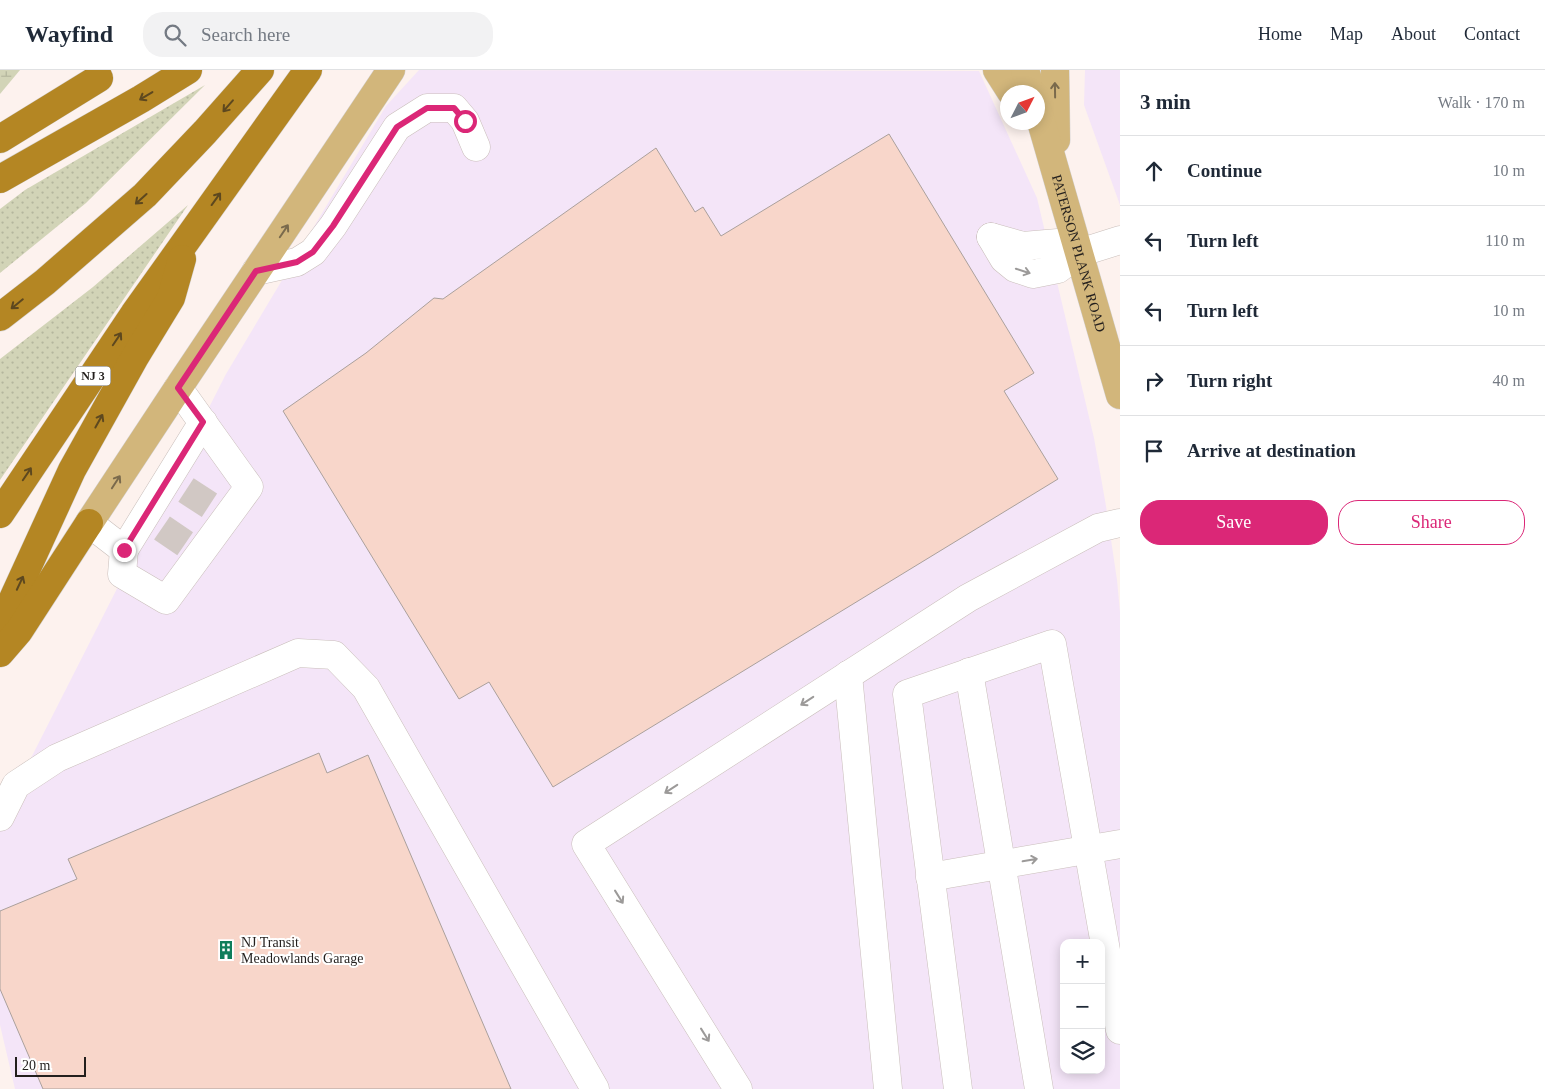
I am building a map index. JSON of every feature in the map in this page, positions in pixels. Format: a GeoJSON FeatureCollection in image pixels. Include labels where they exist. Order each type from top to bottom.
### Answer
{"type":"FeatureCollection","features":[{"type":"Feature","properties":{"kind":"highway"},"geometry":{"type":"LineString","coordinates":[[0,179],[142,99],[188,70]]}},
{"type":"Feature","properties":{"kind":"highway"},"geometry":{"type":"LineString","coordinates":[[0,318],[45,282],[145,195],[205,132],[260,70]]}},
{"type":"Feature","properties":{"kind":"highway","name":"NJ 3"},"geometry":{"type":"LineString","coordinates":[[0,514],[134,314],[308,70]]}},
{"type":"Feature","properties":{"kind":"highway"},"geometry":{"type":"LineString","coordinates":[[0,116],[106,74]]}},
{"type":"Feature","properties":{"kind":"highway"},"geometry":{"type":"LineString","coordinates":[[0,139],[106,74]]}},
{"type":"Feature","properties":{"kind":"highway"},"geometry":{"type":"LineString","coordinates":[[0,627],[72,470],[135,356],[171,298],[188,239]]}},
{"type":"Feature","properties":{"kind":"highway"},"geometry":{"type":"LineString","coordinates":[[0,653],[19,632],[90,523]]}},
{"type":"Feature","properties":{"kind":"main road"},"geometry":{"type":"LineString","coordinates":[[90,523],[391,70]]}},
{"type":"Feature","properties":{"kind":"main road"},"geometry":{"type":"LineString","coordinates":[[997,70],[1007,85]]}},
{"type":"Feature","properties":{"kind":"main road"},"geometry":{"type":"LineString","coordinates":[[1025,70],[1030,85]]}},
{"type":"Feature","properties":{"kind":"main road"},"geometry":{"type":"LineString","coordinates":[[1055,70],[1056,174]]}},
{"type":"Feature","properties":{"kind":"main road"},"geometry":{"type":"LineString","coordinates":[[1032,130],[1056,174]]}},
{"type":"Feature","properties":{"kind":"main road","name":"PATERSON PLANK ROAD"},"geometry":{"type":"LineString","coordinates":[[1043,130],[1120,395]]}},
{"type":"Feature","properties":{"kind":"street"},"geometry":{"type":"LineString","coordinates":[[256,271],[297,262],[313,252],[333,226],[397,127],[427,108],[454,108],[465,121],[476,147]]}},
{"type":"Feature","properties":{"kind":"street"},"geometry":{"type":"LineString","coordinates":[[1079,253],[1120,240]]}},
{"type":"Feature","properties":{"kind":"street"},"geometry":{"type":"LineString","coordinates":[[178,388],[203,422],[249,487],[219,512],[194,549],[166,600],[122,574],[124,550],[153,522],[177,484],[203,422]]}},
{"type":"Feature","properties":{"kind":"street"},"geometry":{"type":"LineString","coordinates":[[90,523],[124,550]]}},
{"type":"Feature","properties":{"kind":"street"},"geometry":{"type":"LineString","coordinates":[[738,1089],[586,844],[968,598],[1098,528],[1120,524]]}},
{"type":"Feature","properties":{"kind":"street"},"geometry":{"type":"LineString","coordinates":[[958,1089],[906,694],[1052,644],[1120,1030]]}},
{"type":"Feature","properties":{"kind":"street"},"geometry":{"type":"LineString","coordinates":[[0,817],[16,784],[57,758],[298,653],[334,655],[366,688],[595,1089]]}},
{"type":"Feature","properties":{"kind":"street"},"geometry":{"type":"LineString","coordinates":[[969,672],[1038,1089]]}},
{"type":"Feature","properties":{"kind":"street"},"geometry":{"type":"LineString","coordinates":[[848,675],[888,1089]]}},
{"type":"Feature","properties":{"kind":"street"},"geometry":{"type":"LineString","coordinates":[[930,877],[1120,844]]}},
{"type":"Feature","properties":{"kind":"shaded area"},"geometry":{"type":"Polygon","coordinates":[[[419,70],[979,71],[1000,117],[1000,130],[1006,130],[1037,198],[1094,438],[1117,580],[1120,612],[1120,1089],[15,1089],[0,1025],[0,819],[226,374],[386,106],[419,70]]]}},
{"type":"Feature","properties":{"kind":"shaded area"},"geometry":{"type":"Polygon","coordinates":[[[1085,70],[1120,70],[1120,205],[1084,105],[1085,70]]]}},
{"type":"Feature","properties":{"kind":"green space"},"geometry":{"type":"Polygon","coordinates":[[[0,70],[20,70],[0,94],[0,70]]]}},
{"type":"Feature","properties":{"kind":"green space"},"geometry":{"type":"Polygon","coordinates":[[[205,85],[86,203],[0,273],[0,209],[25,190],[205,85]]]}},
{"type":"Feature","properties":{"kind":"green space"},"geometry":{"type":"Polygon","coordinates":[[[188,205],[0,480],[0,359],[93,287],[188,205]]]}},
{"type":"Feature","properties":{"kind":"building"},"geometry":{"type":"Polygon","coordinates":[[[889,134],[1034,373],[1004,391],[1058,479],[553,787],[489,682],[459,699],[283,411],[366,353],[434,298],[443,299],[656,148],[695,212],[703,207],[721,236],[889,134]]]}},
{"type":"Feature","properties":{"kind":"building","name":"NJ Transit Meadowlands Garage"},"geometry":{"type":"Polygon","coordinates":[[[319,753],[327,773],[368,755],[511,1089],[43,1089],[0,989],[0,911],[77,879],[68,859],[319,753]]]}},
{"type":"Feature","properties":{"kind":"tunnel"},"geometry":{"type":"LineString","coordinates":[[186,490],[212,507]]}},
{"type":"Feature","properties":{"kind":"tunnel"},"geometry":{"type":"LineString","coordinates":[[162,528],[187,545]]}},
{"type":"Feature","properties":{"kind":"place","name":"NJ Transit Meadowlands Garage"},"geometry":{"type":"Point","coordinates":[226,950]}},
{"type":"Feature","properties":{"kind":"route"},"geometry":{"type":"LineString","coordinates":[[124,550],[203,422],[178,388],[256,271],[297,262],[313,252],[333,226],[397,127],[427,108],[454,108],[465,121]]}}]}
